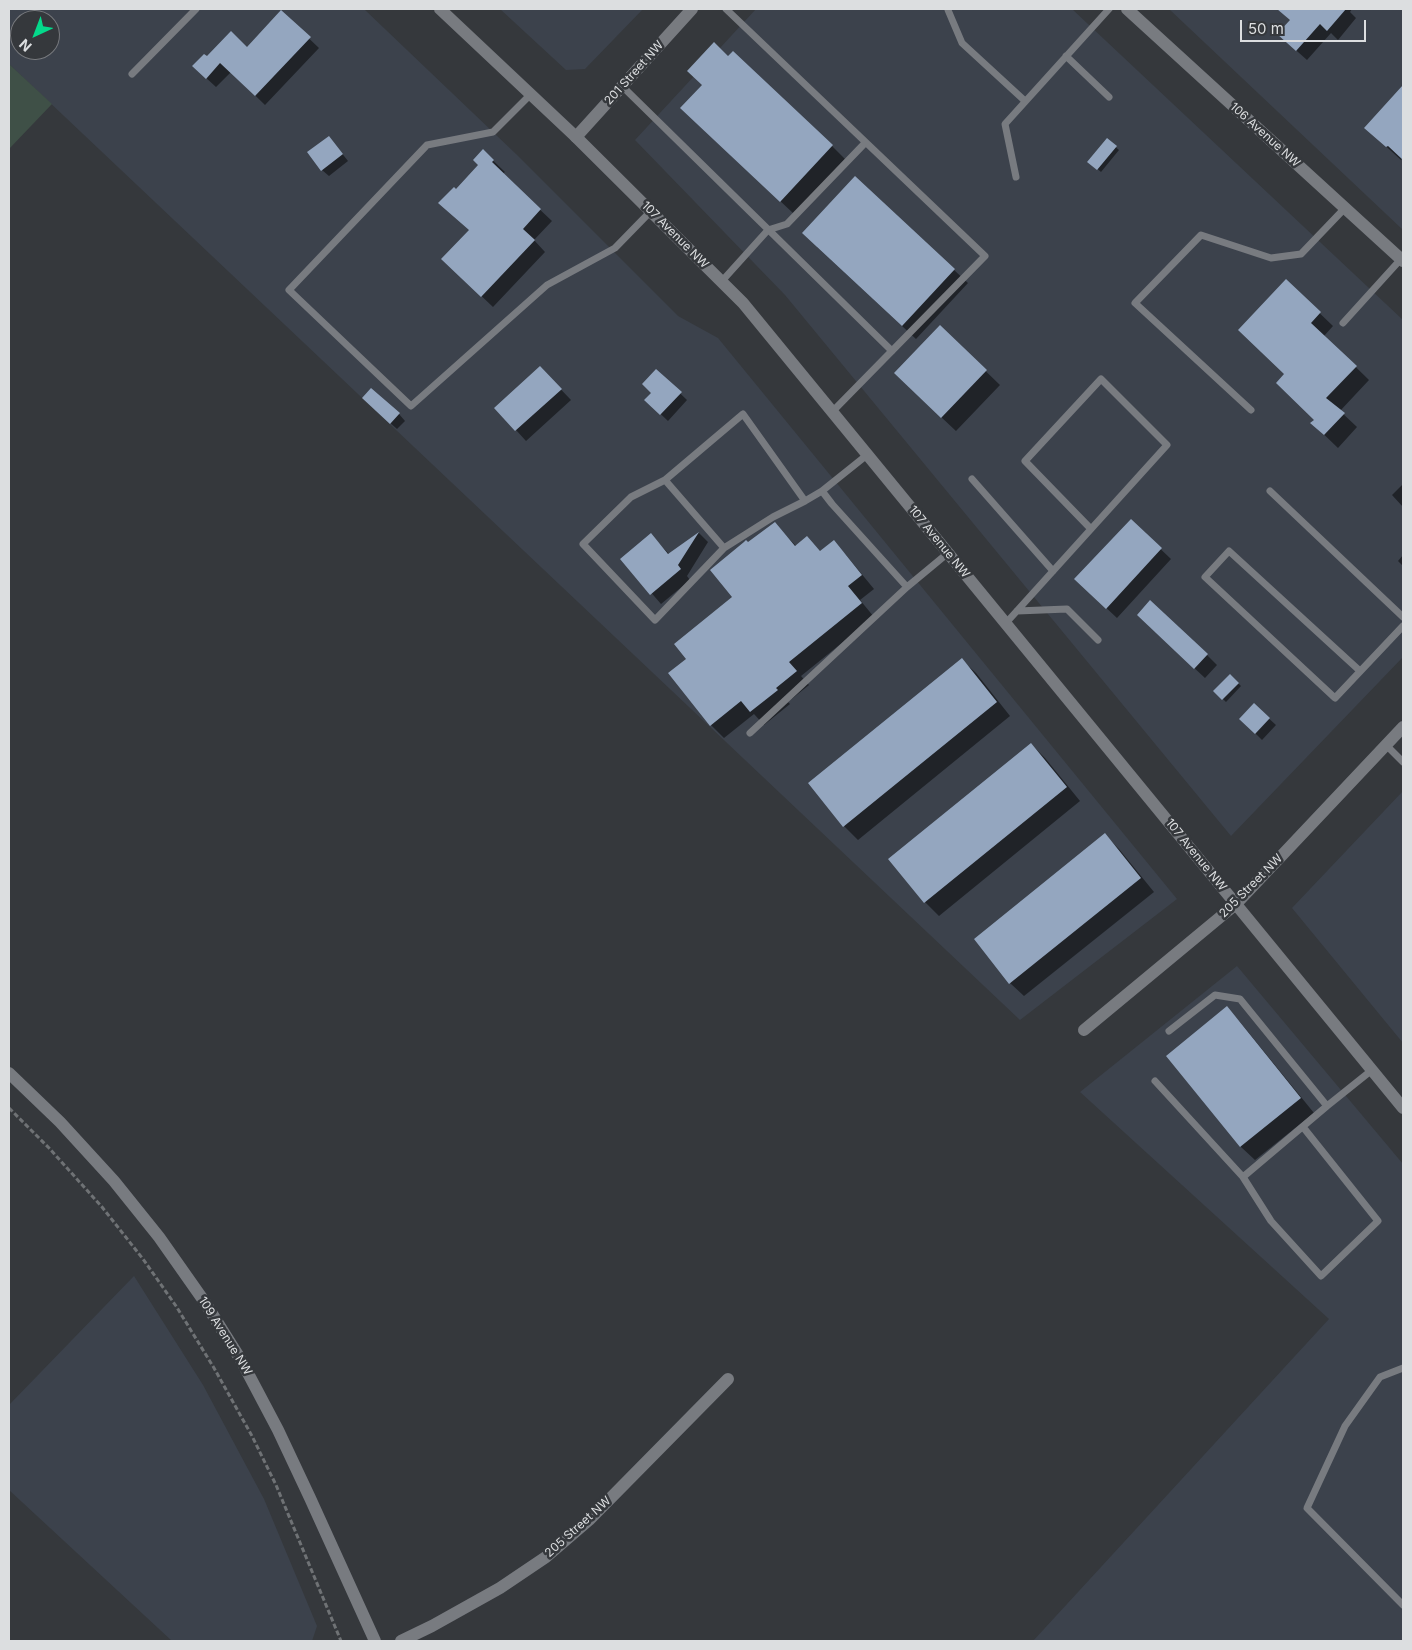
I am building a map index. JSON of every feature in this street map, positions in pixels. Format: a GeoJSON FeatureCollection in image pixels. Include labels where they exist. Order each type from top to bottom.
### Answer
{"type":"FeatureCollection","features":[{"type":"Feature","properties":{"kind":"street","name":"107 Avenue NW"},"geometry":{"type":"LineString","coordinates":[[440,9],[576,137],[743,303],[1403,1108]]}},
{"type":"Feature","properties":{"kind":"street","name":"201 Street NW"},"geometry":{"type":"LineString","coordinates":[[576,137],[692,9]]}},
{"type":"Feature","properties":{"kind":"street","name":"106 Avenue NW"},"geometry":{"type":"LineString","coordinates":[[1126,9],[1402,260]]}},
{"type":"Feature","properties":{"kind":"street","name":"205 Street NW"},"geometry":{"type":"LineString","coordinates":[[1084,1030],[1236,904],[1403,727]]}},
{"type":"Feature","properties":{"kind":"street","name":"109 Avenue NW"},"geometry":{"type":"LineString","coordinates":[[9,1073],[60,1122],[114,1181],[159,1237],[204,1301],[241,1360],[278,1430],[375,1641]]}},
{"type":"Feature","properties":{"kind":"street","name":"205 Street NW"},"geometry":{"type":"LineString","coordinates":[[401,1641],[500,1588],[546,1557],[589,1520],[728,1379]]}},
{"type":"Feature","properties":{"kind":"lane"},"geometry":{"type":"LineString","coordinates":[[132,74],[196,9]]}},
{"type":"Feature","properties":{"kind":"lane"},"geometry":{"type":"LineString","coordinates":[[726,9],[985,256],[832,412]]}},
{"type":"Feature","properties":{"kind":"lane"},"geometry":{"type":"LineString","coordinates":[[947,9],[962,43],[1025,101]]}},
{"type":"Feature","properties":{"kind":"lane"},"geometry":{"type":"LineString","coordinates":[[1016,177],[1005,124],[1109,9]]}},
{"type":"Feature","properties":{"kind":"lane"},"geometry":{"type":"LineString","coordinates":[[1066,56],[1109,97]]}},
{"type":"Feature","properties":{"kind":"lane"},"geometry":{"type":"LineString","coordinates":[[622,86],[892,351]]}},
{"type":"Feature","properties":{"kind":"lane"},"geometry":{"type":"LineString","coordinates":[[531,94],[493,132],[427,145],[288,290],[411,406],[547,285],[615,248],[651,211]]}},
{"type":"Feature","properties":{"kind":"lane"},"geometry":{"type":"LineString","coordinates":[[722,281],[768,230],[787,224],[865,143]]}},
{"type":"Feature","properties":{"kind":"lane"},"geometry":{"type":"LineString","coordinates":[[1251,410],[1135,303],[1201,235],[1271,258],[1301,254],[1345,208]]}},
{"type":"Feature","properties":{"kind":"lane"},"geometry":{"type":"LineString","coordinates":[[1343,323],[1402,260]]}},
{"type":"Feature","properties":{"kind":"lane"},"geometry":{"type":"LineString","coordinates":[[1006,623],[1167,445],[1101,379],[1025,461],[1091,529]]}},
{"type":"Feature","properties":{"kind":"lane"},"geometry":{"type":"LineString","coordinates":[[805,501],[743,414],[665,480],[631,497],[583,544],[654,620],[724,548],[773,517],[805,501],[822,491],[867,455]]}},
{"type":"Feature","properties":{"kind":"lane"},"geometry":{"type":"LineString","coordinates":[[972,479],[1053,571]]}},
{"type":"Feature","properties":{"kind":"lane"},"geometry":{"type":"LineString","coordinates":[[665,480],[724,548]]}},
{"type":"Feature","properties":{"kind":"lane"},"geometry":{"type":"LineString","coordinates":[[822,491],[907,587]]}},
{"type":"Feature","properties":{"kind":"lane"},"geometry":{"type":"LineString","coordinates":[[1270,491],[1403,617]]}},
{"type":"Feature","properties":{"kind":"lane"},"geometry":{"type":"LineString","coordinates":[[1360,671],[1229,551],[1205,577],[1335,698],[1403,626]]}},
{"type":"Feature","properties":{"kind":"lane"},"geometry":{"type":"LineString","coordinates":[[750,733],[907,587],[948,553]]}},
{"type":"Feature","properties":{"kind":"lane"},"geometry":{"type":"LineString","coordinates":[[1017,611],[1066,609],[1098,640]]}},
{"type":"Feature","properties":{"kind":"lane"},"geometry":{"type":"LineString","coordinates":[[1386,745],[1403,762]]}},
{"type":"Feature","properties":{"kind":"lane"},"geometry":{"type":"LineString","coordinates":[[1169,1031],[1215,995],[1240,999],[1327,1106]]}},
{"type":"Feature","properties":{"kind":"lane"},"geometry":{"type":"LineString","coordinates":[[1243,1177],[1372,1070]]}},
{"type":"Feature","properties":{"kind":"lane"},"geometry":{"type":"LineString","coordinates":[[1155,1081],[1243,1177],[1271,1221],[1321,1276],[1378,1221],[1304,1126]]}},
{"type":"Feature","properties":{"kind":"lane"},"geometry":{"type":"LineString","coordinates":[[1403,1368],[1380,1377],[1345,1426],[1307,1508],[1403,1605]]}},
{"type":"Feature","properties":{"kind":"path"},"geometry":{"type":"LineString","coordinates":[[9,1108],[102,1206],[176,1306],[214,1368],[252,1436],[276,1485],[340,1641]]}},
{"type":"Feature","properties":{"kind":"shaded area"},"geometry":{"type":"Polygon","coordinates":[[[9,9],[364,9],[516,154],[678,316],[718,338],[1177,899],[1020,1020],[9,64],[9,9]]]}},
{"type":"Feature","properties":{"kind":"shaded area"},"geometry":{"type":"Polygon","coordinates":[[[500,9],[643,9],[585,69],[566,70],[500,9]]]}},
{"type":"Feature","properties":{"kind":"shaded area"},"geometry":{"type":"Polygon","coordinates":[[[756,9],[1072,9],[1403,320],[1403,657],[1231,836],[785,295],[635,140],[756,9]]]}},
{"type":"Feature","properties":{"kind":"shaded area"},"geometry":{"type":"Polygon","coordinates":[[[1169,9],[1403,9],[1403,230],[1169,9]]]}},
{"type":"Feature","properties":{"kind":"shaded area"},"geometry":{"type":"Polygon","coordinates":[[[1403,791],[1403,1043],[1292,908],[1403,791]]]}},
{"type":"Feature","properties":{"kind":"shaded area"},"geometry":{"type":"Polygon","coordinates":[[[1237,966],[1403,1164],[1403,1641],[1033,1641],[1329,1319],[1080,1092],[1237,966]]]}},
{"type":"Feature","properties":{"kind":"shaded area"},"geometry":{"type":"Polygon","coordinates":[[[134,1276],[203,1385],[264,1499],[317,1626],[312,1641],[172,1641],[9,1490],[9,1405],[134,1276]]]}},
{"type":"Feature","properties":{"kind":"green space"},"geometry":{"type":"Polygon","coordinates":[[[9,64],[52,104],[9,149],[9,64]]]}},
{"type":"Feature","properties":{"kind":"building"},"geometry":{"type":"Polygon","coordinates":[[[1277,9],[1346,9],[1327,31],[1320,24],[1296,51],[1277,34],[1290,20],[1277,9]]]}},
{"type":"Feature","properties":{"kind":"building"},"geometry":{"type":"Polygon","coordinates":[[[281,10],[311,37],[255,96],[220,63],[206,79],[192,66],[204,54],[207,56],[231,31],[247,47],[281,10]]]}},
{"type":"Feature","properties":{"kind":"building"},"geometry":{"type":"Polygon","coordinates":[[[714,42],[728,56],[733,51],[833,145],[780,202],[680,108],[702,85],[687,71],[714,42]]]}},
{"type":"Feature","properties":{"kind":"building"},"geometry":{"type":"Polygon","coordinates":[[[1403,85],[1403,160],[1364,128],[1403,85]]]}},
{"type":"Feature","properties":{"kind":"building"},"geometry":{"type":"Polygon","coordinates":[[[329,136],[343,154],[321,171],[307,152],[329,136]]]}},
{"type":"Feature","properties":{"kind":"building"},"geometry":{"type":"Polygon","coordinates":[[[1107,138],[1117,146],[1097,170],[1087,162],[1107,138]]]}},
{"type":"Feature","properties":{"kind":"building"},"geometry":{"type":"Polygon","coordinates":[[[483,149],[494,160],[492,162],[541,209],[523,229],[535,240],[481,297],[441,259],[469,230],[438,203],[454,187],[456,189],[478,165],[473,160],[483,149]]]}},
{"type":"Feature","properties":{"kind":"building"},"geometry":{"type":"Polygon","coordinates":[[[855,176],[955,269],[902,326],[802,233],[855,176]]]}},
{"type":"Feature","properties":{"kind":"building"},"geometry":{"type":"Polygon","coordinates":[[[1286,279],[1321,312],[1311,323],[1357,366],[1326,398],[1345,413],[1324,435],[1310,423],[1314,420],[1276,383],[1284,374],[1238,330],[1286,279]]]}},
{"type":"Feature","properties":{"kind":"building"},"geometry":{"type":"Polygon","coordinates":[[[940,325],[987,370],[941,418],[894,373],[940,325]]]}},
{"type":"Feature","properties":{"kind":"building"},"geometry":{"type":"Polygon","coordinates":[[[540,366],[562,389],[515,431],[494,408],[540,366]]]}},
{"type":"Feature","properties":{"kind":"building"},"geometry":{"type":"Polygon","coordinates":[[[656,369],[682,392],[660,415],[644,400],[651,393],[642,384],[656,369]]]}},
{"type":"Feature","properties":{"kind":"building"},"geometry":{"type":"Polygon","coordinates":[[[371,388],[400,413],[390,424],[362,398],[371,388]]]}},
{"type":"Feature","properties":{"kind":"building"},"geometry":{"type":"Polygon","coordinates":[[[1131,519],[1162,548],[1106,609],[1074,579],[1131,519]]]}},
{"type":"Feature","properties":{"kind":"building"},"geometry":{"type":"Polygon","coordinates":[[[775,522],[795,546],[807,536],[820,551],[834,540],[862,575],[848,586],[862,603],[789,662],[797,671],[776,688],[778,690],[750,712],[741,701],[710,726],[668,673],[686,659],[674,644],[732,597],[710,570],[746,540],[748,542],[775,522]]]}},
{"type":"Feature","properties":{"kind":"building"},"geometry":{"type":"Polygon","coordinates":[[[699,532],[678,565],[681,569],[650,595],[620,559],[651,533],[668,554],[699,532]]]}},
{"type":"Feature","properties":{"kind":"building"},"geometry":{"type":"Polygon","coordinates":[[[1150,600],[1208,654],[1194,669],[1137,615],[1150,600]]]}},
{"type":"Feature","properties":{"kind":"building"},"geometry":{"type":"Polygon","coordinates":[[[962,658],[997,702],[843,827],[808,783],[962,658]]]}},
{"type":"Feature","properties":{"kind":"building"},"geometry":{"type":"Polygon","coordinates":[[[1230,674],[1239,683],[1222,700],[1213,691],[1230,674]]]}},
{"type":"Feature","properties":{"kind":"building"},"geometry":{"type":"Polygon","coordinates":[[[1254,703],[1270,718],[1255,734],[1239,719],[1254,703]]]}},
{"type":"Feature","properties":{"kind":"building"},"geometry":{"type":"Polygon","coordinates":[[[1031,743],[1067,787],[924,903],[888,859],[1031,743]]]}},
{"type":"Feature","properties":{"kind":"building"},"geometry":{"type":"Polygon","coordinates":[[[1105,833],[1141,878],[1009,984],[974,939],[1105,833]]]}},
{"type":"Feature","properties":{"kind":"building"},"geometry":{"type":"Polygon","coordinates":[[[1227,1006],[1301,1098],[1240,1147],[1166,1056],[1227,1006]]]}}]}
